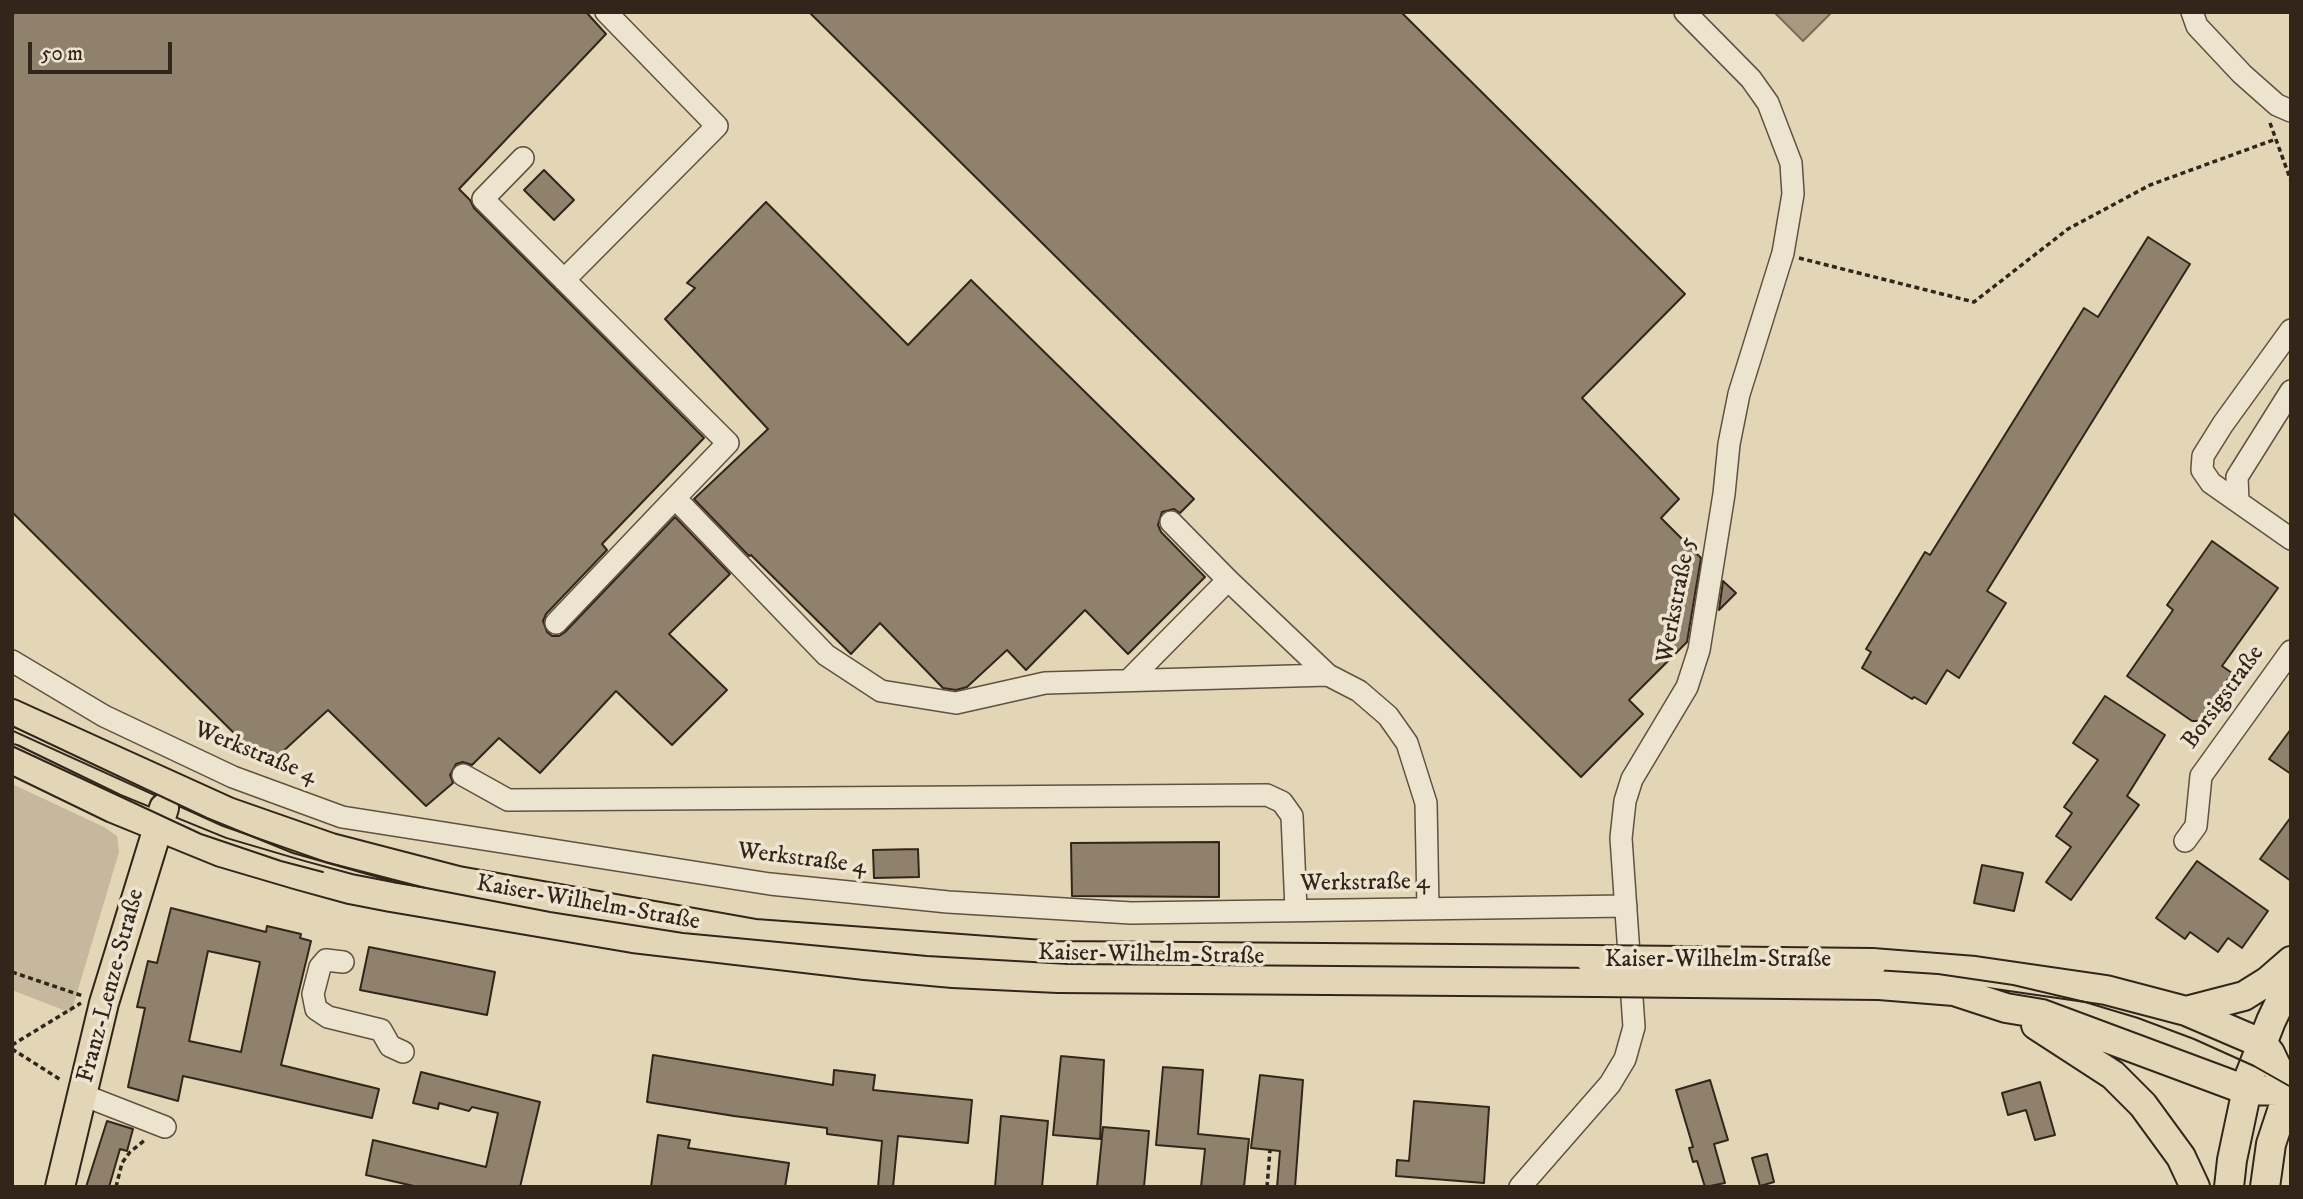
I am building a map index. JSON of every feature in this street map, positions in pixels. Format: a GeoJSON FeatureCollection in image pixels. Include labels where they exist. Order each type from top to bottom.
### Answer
{"type":"FeatureCollection","features":[{"type":"Feature","properties":{"kind":"main road","name":"Kaiser-Wilhelm-Straße"},"geometry":{"type":"LineString","coordinates":[[12,714],[228,812],[331,848],[390,865],[471,883],[755,934],[1056,956],[1594,971],[1875,974],[1975,971],[2106,990],[2186,1011],[2263,1044]]}},
{"type":"Feature","properties":{"kind":"main road","name":"Kaiser-Wilhelm-Straße"},"geometry":{"type":"LineString","coordinates":[[12,759],[91,797],[221,852],[364,892],[633,938],[865,965],[1058,978],[1594,971]]}},
{"type":"Feature","properties":{"kind":"main road","name":"Franz-Lenze-Straße"},"geometry":{"type":"LineString","coordinates":[[60,1187],[116,962],[171,788]]}},
{"type":"Feature","properties":{"kind":"main road"},"geometry":{"type":"LineString","coordinates":[[2186,1011],[2244,996],[2268,981],[2291,961]]}},
{"type":"Feature","properties":{"kind":"main road","name":"Kaiser-Wilhelm-Straße"},"geometry":{"type":"LineString","coordinates":[[1875,974],[1954,991],[2007,1008],[2042,1014],[2246,1090],[2290,1089]]}},
{"type":"Feature","properties":{"kind":"main road"},"geometry":{"type":"LineString","coordinates":[[2229,1187],[2250,1075],[2291,979]]}},
{"type":"Feature","properties":{"kind":"main road"},"geometry":{"type":"LineString","coordinates":[[2007,1008],[2078,1051],[2113,1076],[2143,1105],[2180,1157],[2195,1187]]}},
{"type":"Feature","properties":{"kind":"main road"},"geometry":{"type":"LineString","coordinates":[[2263,1044],[2290,1089],[2271,1144],[2265,1187]]}},
{"type":"Feature","properties":{"kind":"street"},"geometry":{"type":"LineString","coordinates":[[564,280],[717,126],[606,12]]}},
{"type":"Feature","properties":{"kind":"street","name":"Werkstraße 5"},"geometry":{"type":"LineString","coordinates":[[1520,1187],[1610,1084],[1625,1059],[1634,1027],[1622,838],[1625,801],[1632,779],[1687,687],[1699,650],[1732,432],[1740,394],[1783,253],[1793,194],[1791,163],[1768,103],[1751,79],[1685,12]]}},
{"type":"Feature","properties":{"kind":"street"},"geometry":{"type":"LineString","coordinates":[[2192,12],[2197,26],[2256,87],[2277,105],[2291,111]]}},
{"type":"Feature","properties":{"kind":"street"},"geometry":{"type":"LineString","coordinates":[[523,158],[483,199],[728,443],[556,623]]}},
{"type":"Feature","properties":{"kind":"street"},"geometry":{"type":"LineString","coordinates":[[2291,330],[2223,424],[2203,456],[2202,470],[2211,483],[2291,539]]}},
{"type":"Feature","properties":{"kind":"street"},"geometry":{"type":"LineString","coordinates":[[2238,501],[2237,477],[2291,391]]}},
{"type":"Feature","properties":{"kind":"street"},"geometry":{"type":"LineString","coordinates":[[675,498],[826,655],[881,691],[956,703],[1045,683],[1328,675]]}},
{"type":"Feature","properties":{"kind":"street"},"geometry":{"type":"LineString","coordinates":[[1171,522],[1328,675],[1359,691],[1388,716],[1407,743],[1426,803],[1428,909]]}},
{"type":"Feature","properties":{"kind":"street"},"geometry":{"type":"LineString","coordinates":[[1130,679],[1228,580]]}},
{"type":"Feature","properties":{"kind":"street","name":"Borsigstraße"},"geometry":{"type":"LineString","coordinates":[[2185,841],[2196,826],[2201,776],[2291,651]]}},
{"type":"Feature","properties":{"kind":"street","name":"Werkstraße 4"},"geometry":{"type":"LineString","coordinates":[[12,661],[104,716],[233,777],[342,817],[771,884],[907,898],[1131,913],[1626,906]]}},
{"type":"Feature","properties":{"kind":"street"},"geometry":{"type":"LineString","coordinates":[[463,775],[508,800],[1267,795],[1282,802],[1292,816],[1296,910]]}},
{"type":"Feature","properties":{"kind":"street"},"geometry":{"type":"LineString","coordinates":[[344,962],[326,960],[320,967],[313,994],[316,1009],[328,1017],[377,1028],[384,1033],[390,1046],[403,1052]]}},
{"type":"Feature","properties":{"kind":"street"},"geometry":{"type":"LineString","coordinates":[[83,1095],[165,1127]]}},
{"type":"Feature","properties":{"kind":"path"},"geometry":{"type":"LineString","coordinates":[[2256,87],[2291,181]]}},
{"type":"Feature","properties":{"kind":"path"},"geometry":{"type":"LineString","coordinates":[[1807,260],[1974,303],[2068,229],[2150,185],[2276,139]]}},
{"type":"Feature","properties":{"kind":"path"},"geometry":{"type":"LineString","coordinates":[[12,972],[89,998],[12,1047],[83,1095]]}},
{"type":"Feature","properties":{"kind":"path"},"geometry":{"type":"LineString","coordinates":[[116,1187],[122,1163],[130,1152],[165,1127]]}},
{"type":"Feature","properties":{"kind":"path"},"geometry":{"type":"LineString","coordinates":[[1267,1187],[1270,1150]]}},
{"type":"Feature","properties":{"kind":"shaded area"},"geometry":{"type":"Polygon","coordinates":[[[1774,12],[1832,12],[1803,41],[1774,12]]]}},
{"type":"Feature","properties":{"kind":"shaded area"},"geometry":{"type":"Polygon","coordinates":[[[12,784],[104,827],[117,836],[119,852],[71,1013],[12,990],[12,784]]]}},
{"type":"Feature","properties":{"kind":"building"},"geometry":{"type":"Polygon","coordinates":[[[12,12],[586,12],[606,34],[459,189],[474,208],[704,438],[602,544],[607,550],[546,614],[543,621],[547,632],[552,636],[565,632],[675,517],[730,574],[669,634],[727,690],[672,745],[616,691],[540,773],[499,738],[472,765],[463,762],[456,764],[450,775],[453,783],[426,806],[328,710],[267,766],[12,512],[12,12]]]}},
{"type":"Feature","properties":{"kind":"building"},"geometry":{"type":"Polygon","coordinates":[[[809,12],[1401,12],[1685,294],[1582,398],[1679,499],[1661,518],[1701,558],[1687,642],[1629,700],[1643,714],[1581,777],[809,12]]]}},
{"type":"Feature","properties":{"kind":"building"},"geometry":{"type":"Polygon","coordinates":[[[544,170],[574,200],[554,220],[524,190],[544,170]]]}},
{"type":"Feature","properties":{"kind":"building"},"geometry":{"type":"Polygon","coordinates":[[[766,202],[908,345],[971,280],[1194,499],[1180,513],[1174,509],[1162,512],[1158,525],[1161,532],[1205,577],[1128,654],[1085,610],[1026,670],[1007,650],[967,687],[956,690],[943,688],[880,623],[851,654],[694,499],[768,429],[665,319],[695,288],[687,283],[766,202]]]}},
{"type":"Feature","properties":{"kind":"building"},"geometry":{"type":"Polygon","coordinates":[[[2148,237],[2190,264],[1987,591],[2006,603],[1959,678],[1947,670],[1926,704],[1914,697],[1912,699],[1862,668],[1871,652],[1866,649],[1925,552],[1930,555],[2084,308],[2098,317],[2148,237]]]}},
{"type":"Feature","properties":{"kind":"building"},"geometry":{"type":"Polygon","coordinates":[[[2212,541],[2278,588],[2222,666],[2232,673],[2198,721],[2192,721],[2127,676],[2173,610],[2167,605],[2212,541]]]}},
{"type":"Feature","properties":{"kind":"building"},"geometry":{"type":"Polygon","coordinates":[[[1723,581],[1736,593],[1719,610],[1723,581]]]}},
{"type":"Feature","properties":{"kind":"building"},"geometry":{"type":"Polygon","coordinates":[[[2105,696],[2165,735],[2127,796],[2139,805],[2071,900],[2046,882],[2071,847],[2056,836],[2072,813],[2064,807],[2098,760],[2073,743],[2105,696]]]}},
{"type":"Feature","properties":{"kind":"building"},"geometry":{"type":"Polygon","coordinates":[[[2291,729],[2291,774],[2269,759],[2291,729]]]}},
{"type":"Feature","properties":{"kind":"building"},"geometry":{"type":"Polygon","coordinates":[[[2291,817],[2291,881],[2260,859],[2291,817]]]}},
{"type":"Feature","properties":{"kind":"building"},"geometry":{"type":"Polygon","coordinates":[[[1219,842],[1219,897],[1072,896],[1071,843],[1219,842]]]}},
{"type":"Feature","properties":{"kind":"building"},"geometry":{"type":"Polygon","coordinates":[[[918,849],[919,877],[874,878],[873,850],[918,849]]]}},
{"type":"Feature","properties":{"kind":"building"},"geometry":{"type":"Polygon","coordinates":[[[2197,861],[2268,911],[2242,948],[2228,938],[2218,952],[2190,932],[2185,939],[2156,918],[2197,861]]]}},
{"type":"Feature","properties":{"kind":"building"},"geometry":{"type":"Polygon","coordinates":[[[1982,865],[2023,873],[2014,911],[1974,903],[1982,865]]]}},
{"type":"Feature","properties":{"kind":"building"},"geometry":{"type":"Polygon","coordinates":[[[171,908],[266,932],[267,926],[301,934],[300,938],[311,941],[281,1065],[379,1089],[372,1118],[183,1076],[178,1101],[128,1087],[145,1008],[137,1007],[148,961],[157,963],[171,908]],[[208,951],[189,1041],[241,1052],[260,962],[208,951]]]}},
{"type":"Feature","properties":{"kind":"building"},"geometry":{"type":"Polygon","coordinates":[[[369,947],[495,972],[487,1015],[360,990],[369,947]]]}},
{"type":"Feature","properties":{"kind":"building"},"geometry":{"type":"Polygon","coordinates":[[[653,1055],[833,1085],[834,1070],[875,1075],[873,1090],[972,1100],[968,1143],[898,1136],[893,1187],[878,1187],[882,1141],[827,1134],[827,1128],[647,1102],[653,1055]]]}},
{"type":"Feature","properties":{"kind":"building"},"geometry":{"type":"Polygon","coordinates":[[[1061,1056],[1104,1060],[1100,1139],[1053,1135],[1061,1056]]]}},
{"type":"Feature","properties":{"kind":"building"},"geometry":{"type":"Polygon","coordinates":[[[1163,1067],[1203,1070],[1198,1134],[1249,1139],[1244,1187],[1201,1187],[1205,1149],[1156,1145],[1163,1067]]]}},
{"type":"Feature","properties":{"kind":"building"},"geometry":{"type":"Polygon","coordinates":[[[421,1072],[540,1102],[520,1187],[418,1187],[366,1175],[373,1140],[486,1167],[498,1113],[472,1107],[469,1111],[439,1103],[438,1109],[413,1103],[421,1072]]]}},
{"type":"Feature","properties":{"kind":"building"},"geometry":{"type":"Polygon","coordinates":[[[1260,1075],[1303,1080],[1295,1187],[1277,1187],[1280,1151],[1251,1148],[1260,1075]]]}},
{"type":"Feature","properties":{"kind":"building"},"geometry":{"type":"Polygon","coordinates":[[[1710,1080],[1728,1140],[1714,1144],[1725,1183],[1705,1187],[1697,1161],[1693,1162],[1689,1148],[1693,1147],[1676,1090],[1710,1080]]]}},
{"type":"Feature","properties":{"kind":"building"},"geometry":{"type":"Polygon","coordinates":[[[2040,1082],[2055,1135],[2035,1140],[2026,1110],[2008,1115],[2002,1093],[2040,1082]]]}},
{"type":"Feature","properties":{"kind":"building"},"geometry":{"type":"Polygon","coordinates":[[[1414,1101],[1489,1107],[1484,1183],[1396,1176],[1397,1160],[1409,1161],[1414,1101]]]}},
{"type":"Feature","properties":{"kind":"building"},"geometry":{"type":"Polygon","coordinates":[[[1001,1116],[1048,1121],[1042,1187],[995,1187],[1001,1116]]]}},
{"type":"Feature","properties":{"kind":"building"},"geometry":{"type":"Polygon","coordinates":[[[107,1121],[133,1129],[127,1151],[120,1149],[109,1187],[86,1187],[107,1121]]]}},
{"type":"Feature","properties":{"kind":"building"},"geometry":{"type":"Polygon","coordinates":[[[1103,1127],[1149,1131],[1144,1187],[1097,1187],[1103,1127]]]}},
{"type":"Feature","properties":{"kind":"building"},"geometry":{"type":"Polygon","coordinates":[[[658,1135],[690,1140],[688,1148],[789,1163],[785,1187],[651,1187],[658,1135]]]}},
{"type":"Feature","properties":{"kind":"building"},"geometry":{"type":"Polygon","coordinates":[[[1767,1154],[1774,1182],[1760,1186],[1752,1158],[1767,1154]]]}},
{"type":"Feature","properties":{"kind":"tram line"},"geometry":{"type":"LineString","coordinates":[[12,726],[207,818],[293,853],[395,882],[550,912],[683,933],[927,956],[1068,964],[1875,970],[1938,974],[2013,985],[2138,1018],[2254,1066],[2291,1087]]}},
{"type":"Feature","properties":{"kind":"tram line"},"geometry":{"type":"LineString","coordinates":[[12,746],[201,834],[323,872]]}}]}
